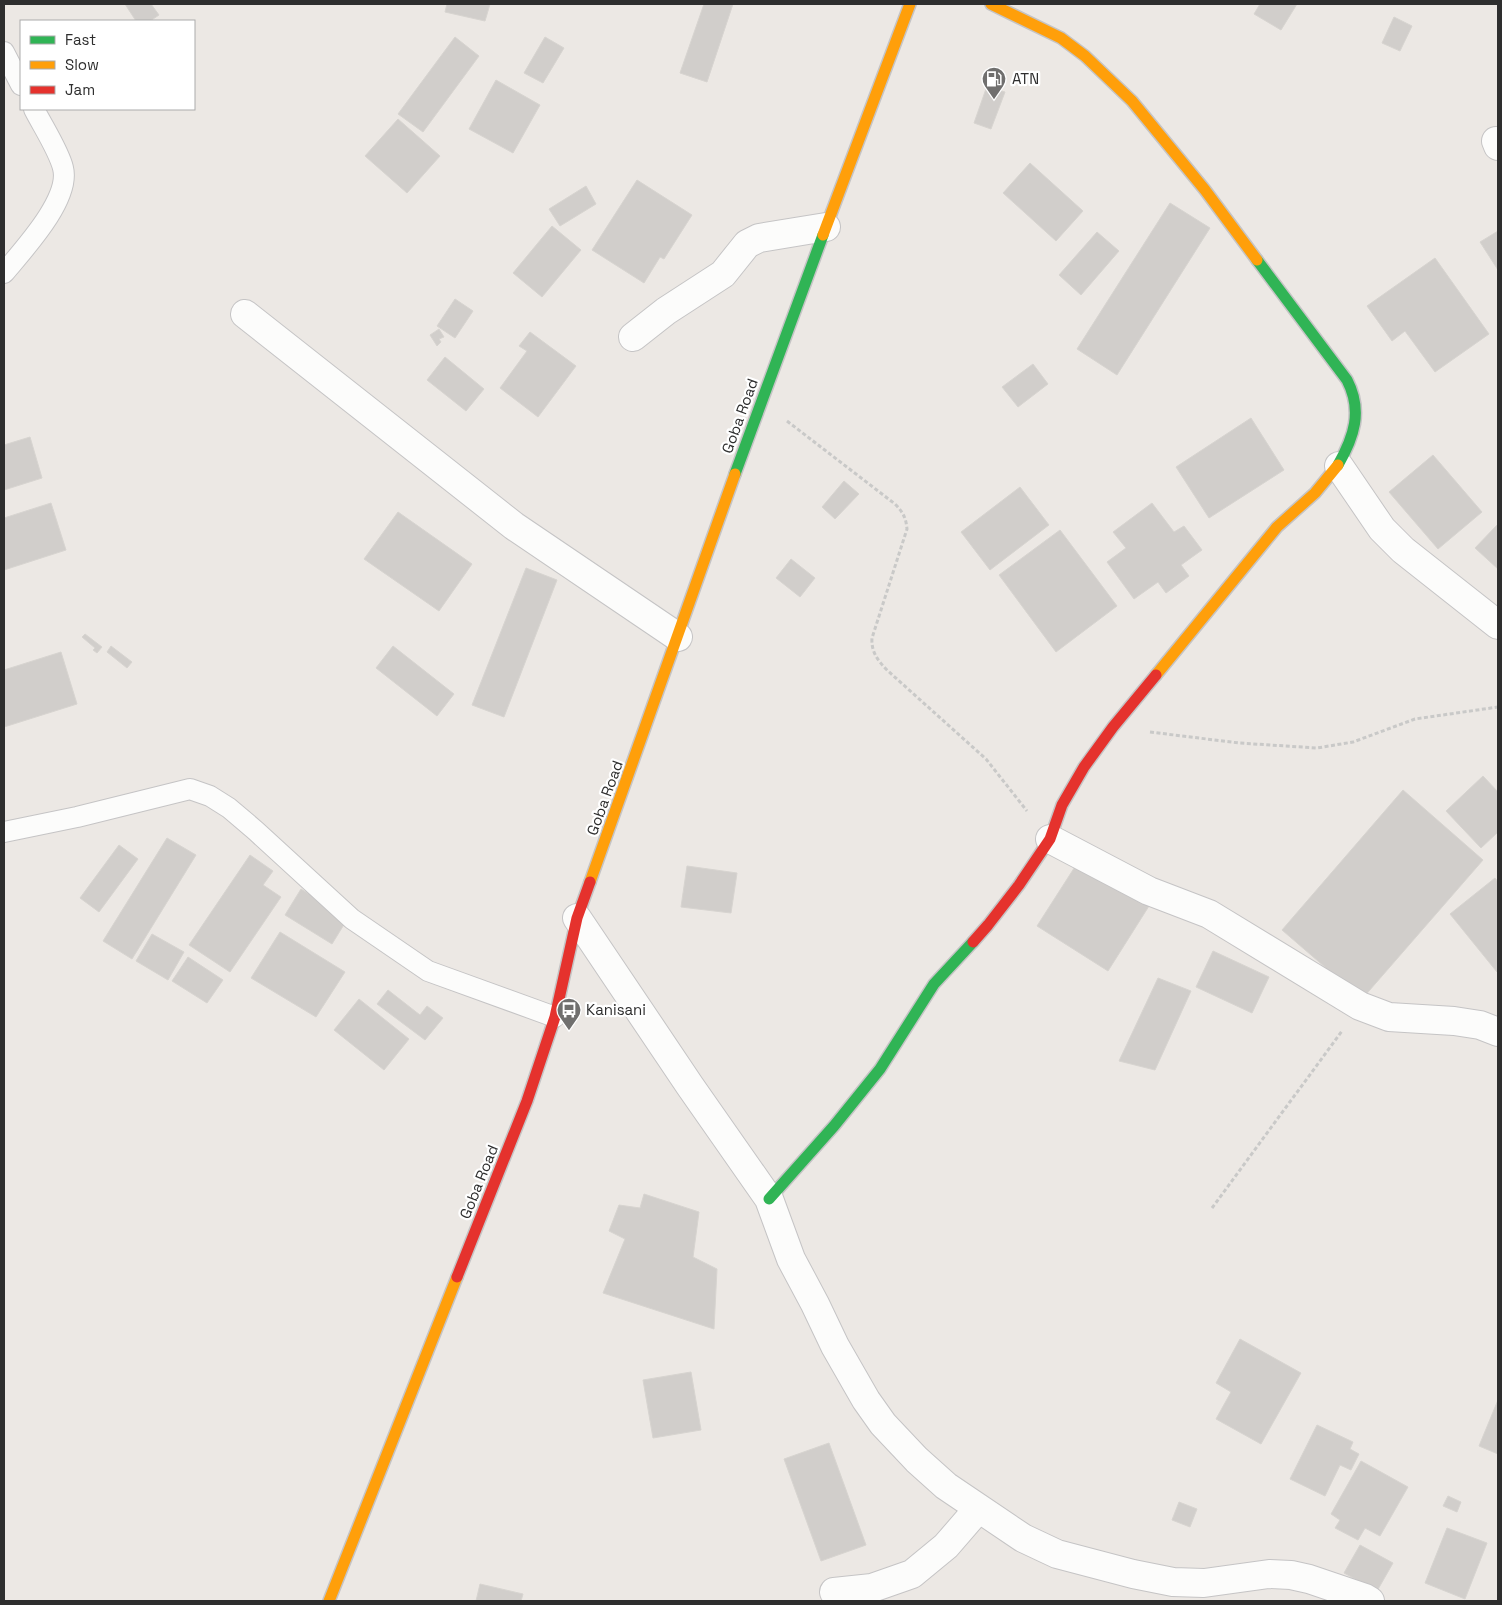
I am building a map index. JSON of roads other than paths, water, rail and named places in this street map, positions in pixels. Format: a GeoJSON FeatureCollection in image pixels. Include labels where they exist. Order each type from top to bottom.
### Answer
{"type":"FeatureCollection","features":[{"type":"Feature","properties":{"kind":"main road","name":"Goba Road"},"geometry":{"type":"LineString","coordinates":[[329,1601],[527,1101],[555,1017],[578,918],[761,401],[910,4]]}},
{"type":"Feature","properties":{"kind":"main road"},"geometry":{"type":"LineString","coordinates":[[768,1199],[834,1126],[880,1069],[934,984],[988,925],[1019,885],[1050,839],[1062,805],[1084,767],[1113,727],[1277,528],[1305,503],[1339,466],[1348,448],[1354,429],[1355,397],[1347,380],[1205,190],[1132,101],[1085,56],[1061,38],[991,4]]}},
{"type":"Feature","properties":{"kind":"street"},"geometry":{"type":"LineString","coordinates":[[633,336],[666,311],[723,274],[740,252],[753,241],[759,238],[826,226]]}},
{"type":"Feature","properties":{"kind":"street"},"geometry":{"type":"LineString","coordinates":[[245,314],[514,526],[678,637]]}},
{"type":"Feature","properties":{"kind":"street"},"geometry":{"type":"LineString","coordinates":[[1339,466],[1382,529],[1403,550],[1498,624]]}},
{"type":"Feature","properties":{"kind":"street"},"geometry":{"type":"LineString","coordinates":[[1050,839],[1149,891],[1208,914],[1360,1006],[1389,1017],[1454,1021],[1480,1025],[1498,1032]]}},
{"type":"Feature","properties":{"kind":"street"},"geometry":{"type":"LineString","coordinates":[[578,918],[768,1199],[791,1259],[835,1346],[866,1400],[883,1424],[917,1460],[946,1486],[1023,1538],[1057,1554],[1133,1574],[1173,1582],[1204,1583],[1268,1574],[1291,1576],[1309,1579],[1370,1601]]}},
{"type":"Feature","properties":{"kind":"street"},"geometry":{"type":"LineString","coordinates":[[834,1592],[872,1588],[912,1574],[946,1546],[978,1509]]}},
{"type":"Feature","properties":{"kind":"lane"},"geometry":{"type":"LineString","coordinates":[[4,52],[20,83]]}},
{"type":"Feature","properties":{"kind":"lane"},"geometry":{"type":"LineString","coordinates":[[4,273],[44,225],[62,189],[64,176],[61,160],[35,110]]}},
{"type":"Feature","properties":{"kind":"lane"},"geometry":{"type":"LineString","coordinates":[[4,832],[77,817],[190,789],[229,808],[352,918],[428,970],[555,1017]]}},
{"type":"Feature","properties":{"kind":"place","name":"ATN"},"geometry":{"type":"Point","coordinates":[994,100]}},
{"type":"Feature","properties":{"kind":"place","name":"Kanisani"},"geometry":{"type":"Point","coordinates":[569,1031]}}]}
